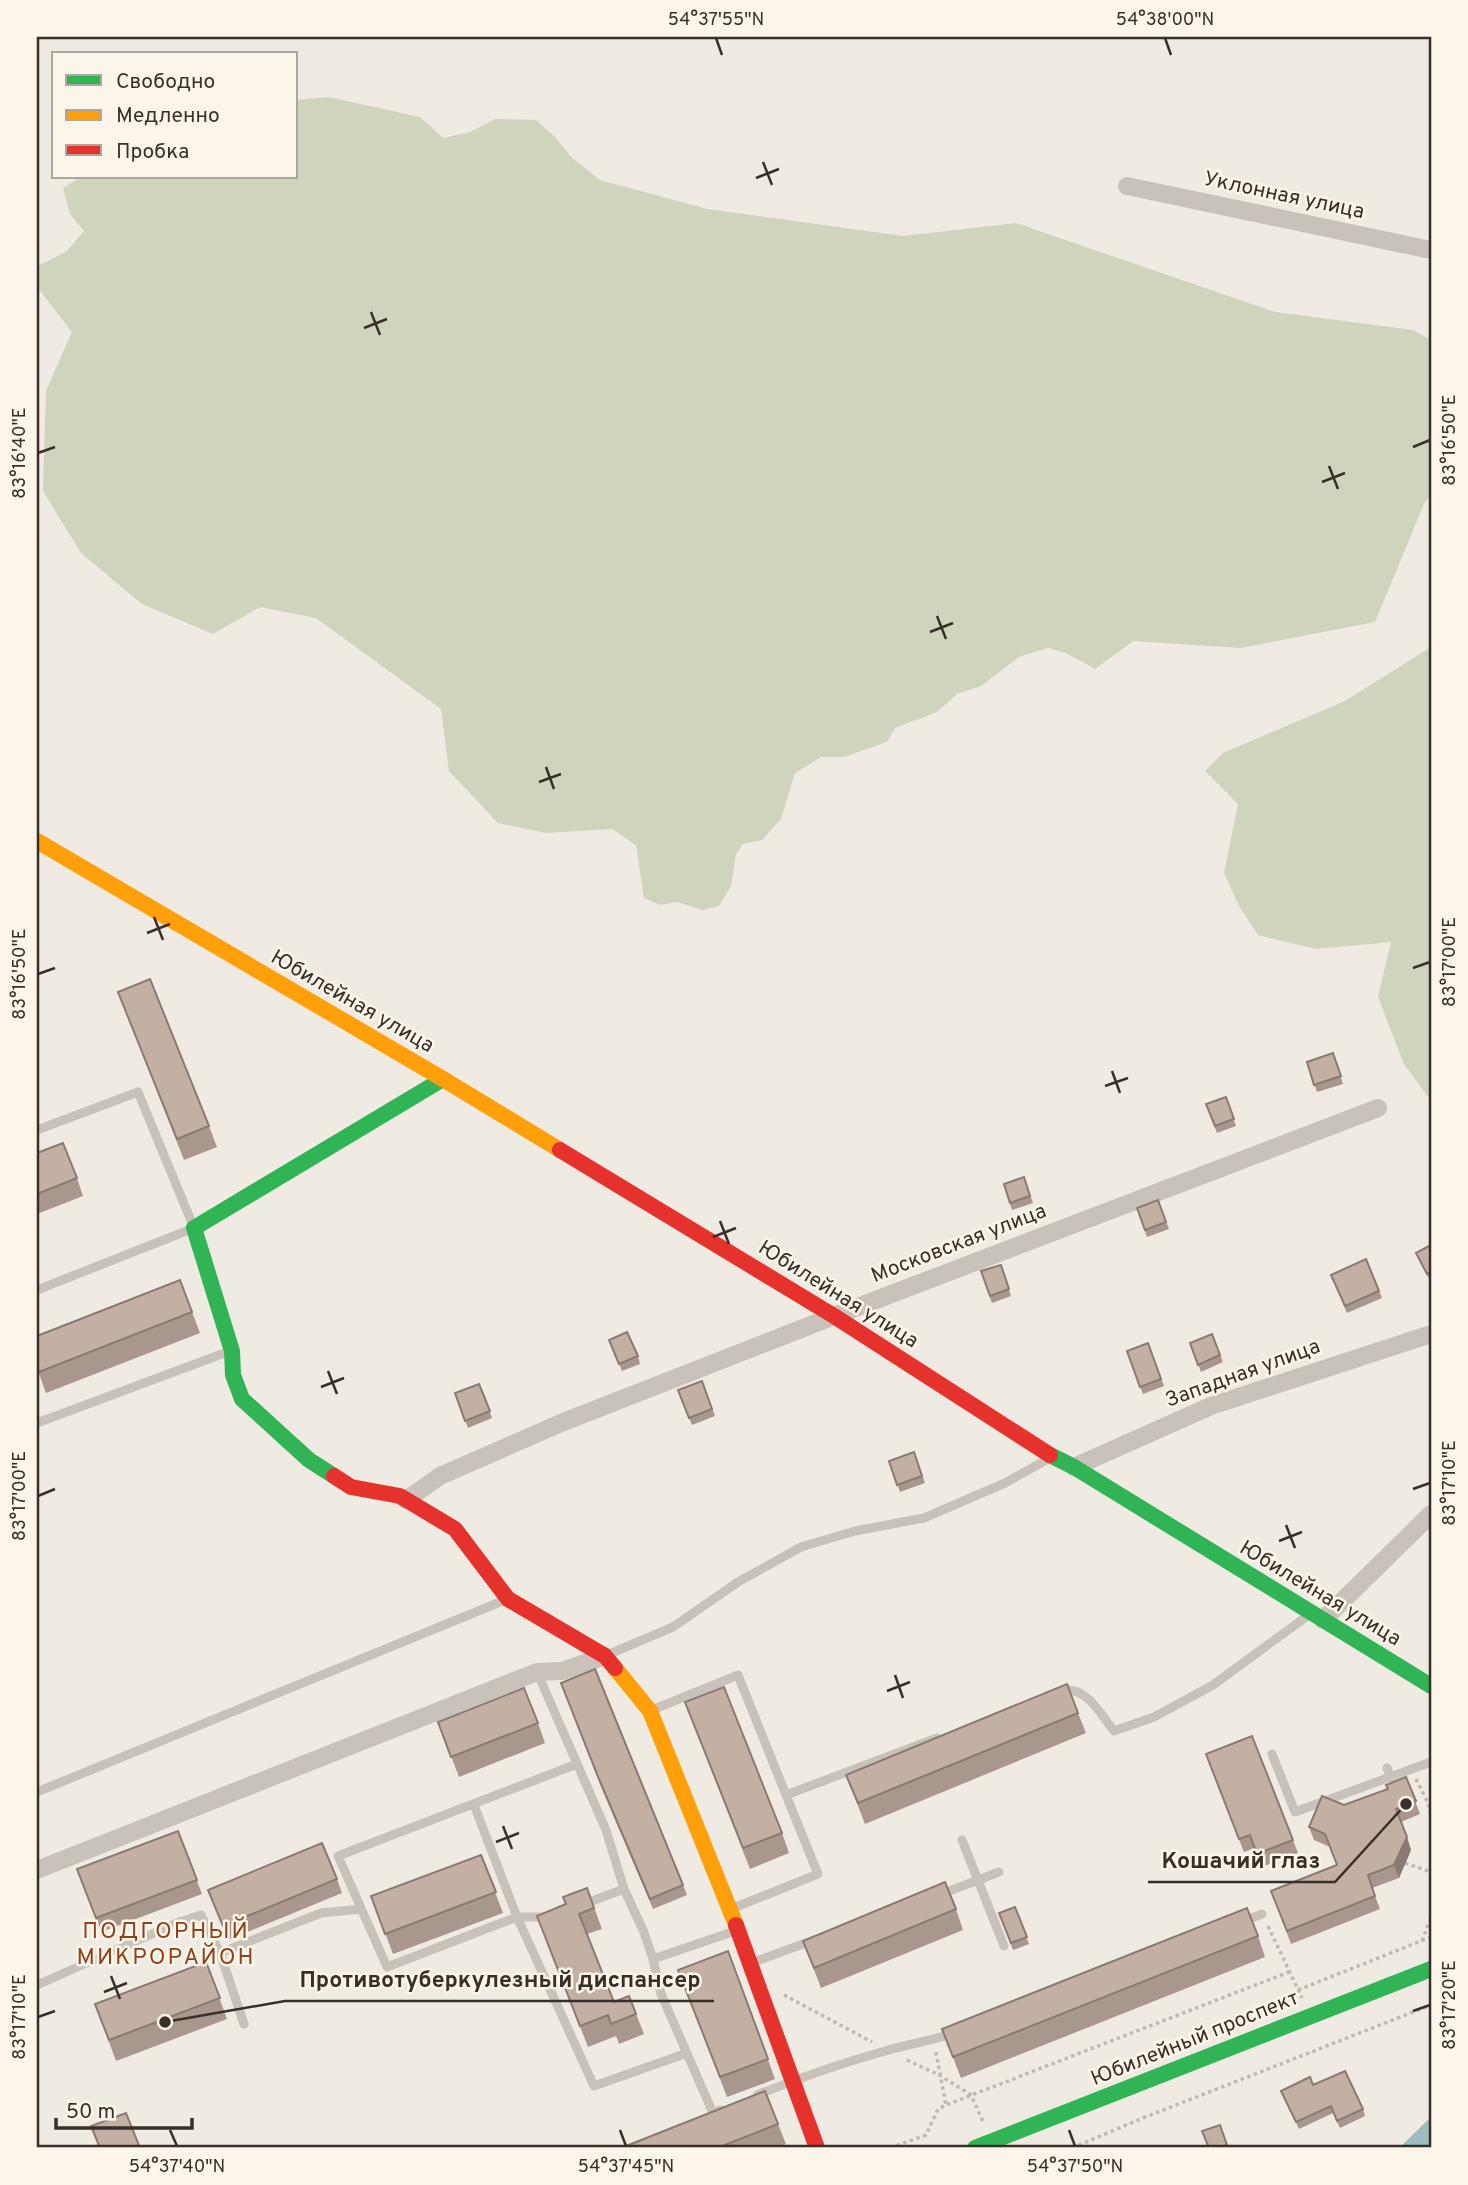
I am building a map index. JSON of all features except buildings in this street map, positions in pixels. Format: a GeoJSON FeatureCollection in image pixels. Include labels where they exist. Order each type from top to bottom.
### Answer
{"type":"FeatureCollection","features":[{"type":"Feature","properties":{"kind":"main road","name":"Юбилейная улица"},"geometry":{"type":"LineString","coordinates":[[37,841],[443,1079],[834,1316],[1053,1457],[1074,1467],[1431,1686]]}},
{"type":"Feature","properties":{"kind":"main road"},"geometry":{"type":"LineString","coordinates":[[443,1079],[194,1228],[232,1351],[233,1375],[242,1399],[309,1460],[351,1487],[400,1496],[455,1529],[508,1599],[605,1656],[650,1711],[738,1930],[817,2148]]}},
{"type":"Feature","properties":{"kind":"main road","name":"Юбилейный проспект"},"geometry":{"type":"LineString","coordinates":[[975,2148],[1431,1969]]}},
{"type":"Feature","properties":{"kind":"street","name":"Уклонная улица"},"geometry":{"type":"LineString","coordinates":[[1127,186],[1431,250]]}},
{"type":"Feature","properties":{"kind":"street","name":"Московская улица"},"geometry":{"type":"LineString","coordinates":[[406,1500],[440,1476],[561,1423],[1378,1108]]}},
{"type":"Feature","properties":{"kind":"street","name":"Западная улица"},"geometry":{"type":"LineString","coordinates":[[1074,1467],[1211,1406],[1431,1334]]}},
{"type":"Feature","properties":{"kind":"street"},"geometry":{"type":"LineString","coordinates":[[1317,1616],[1431,1514]]}},
{"type":"Feature","properties":{"kind":"street"},"geometry":{"type":"LineString","coordinates":[[37,1870],[537,1672],[562,1671],[605,1656]]}},
{"type":"Feature","properties":{"kind":"lane"},"geometry":{"type":"LineString","coordinates":[[37,1130],[138,1092],[194,1228],[37,1290]]}},
{"type":"Feature","properties":{"kind":"lane"},"geometry":{"type":"LineString","coordinates":[[37,1423],[232,1351]]}},
{"type":"Feature","properties":{"kind":"lane"},"geometry":{"type":"LineString","coordinates":[[605,1656],[673,1627],[738,1582],[802,1547],[855,1531],[924,1518],[1005,1483],[1053,1457]]}},
{"type":"Feature","properties":{"kind":"lane"},"geometry":{"type":"LineString","coordinates":[[37,1792],[508,1599]]}},
{"type":"Feature","properties":{"kind":"lane"},"geometry":{"type":"LineString","coordinates":[[1054,1694],[1066,1689],[1084,1694],[1114,1731],[1154,1717],[1213,1685],[1317,1616]]}},
{"type":"Feature","properties":{"kind":"lane"},"geometry":{"type":"LineString","coordinates":[[537,1672],[606,1830],[624,1889],[653,1959],[661,1994],[713,2113]]}},
{"type":"Feature","properties":{"kind":"lane"},"geometry":{"type":"LineString","coordinates":[[650,1711],[738,1675],[818,1874],[730,1910]]}},
{"type":"Feature","properties":{"kind":"lane"},"geometry":{"type":"LineString","coordinates":[[786,1795],[952,1732]]}},
{"type":"Feature","properties":{"kind":"lane"},"geometry":{"type":"LineString","coordinates":[[1272,1754],[1295,1812],[1431,1762]]}},
{"type":"Feature","properties":{"kind":"lane"},"geometry":{"type":"LineString","coordinates":[[556,1914],[545,1919],[517,1917],[387,1967],[338,1856],[577,1764]]}},
{"type":"Feature","properties":{"kind":"lane"},"geometry":{"type":"LineString","coordinates":[[1387,1768],[1391,1778]]}},
{"type":"Feature","properties":{"kind":"lane"},"geometry":{"type":"LineString","coordinates":[[474,1805],[517,1917],[594,2085],[687,2053]]}},
{"type":"Feature","properties":{"kind":"lane"},"geometry":{"type":"LineString","coordinates":[[962,1840],[1004,1946]]}},
{"type":"Feature","properties":{"kind":"lane"},"geometry":{"type":"LineString","coordinates":[[927,1899],[999,1872]]}},
{"type":"Feature","properties":{"kind":"lane"},"geometry":{"type":"LineString","coordinates":[[567,1910],[624,1889]]}},
{"type":"Feature","properties":{"kind":"lane"},"geometry":{"type":"LineString","coordinates":[[220,1953],[321,1913],[361,1909]]}},
{"type":"Feature","properties":{"kind":"lane"},"geometry":{"type":"LineString","coordinates":[[1226,1928],[1262,1914]]}},
{"type":"Feature","properties":{"kind":"lane"},"geometry":{"type":"LineString","coordinates":[[37,1985],[179,1922],[201,1915],[220,1953],[244,2024]]}},
{"type":"Feature","properties":{"kind":"lane"},"geometry":{"type":"LineString","coordinates":[[653,1959],[738,1930]]}},
{"type":"Feature","properties":{"kind":"lane"},"geometry":{"type":"LineString","coordinates":[[750,1964],[826,1936]]}},
{"type":"Feature","properties":{"kind":"lane"},"geometry":{"type":"LineString","coordinates":[[746,2099],[888,2050],[933,2041],[958,2031]]}},
{"type":"Feature","properties":{"kind":"lane"},"geometry":{"type":"LineString","coordinates":[[702,2118],[735,2104]]}},
{"type":"Feature","properties":{"kind":"path"},"geometry":{"type":"LineString","coordinates":[[1412,1771],[1428,1803],[1431,1816]]}},
{"type":"Feature","properties":{"kind":"path"},"geometry":{"type":"LineString","coordinates":[[1405,1863],[1431,1872]]}},
{"type":"Feature","properties":{"kind":"path"},"geometry":{"type":"LineString","coordinates":[[1262,1914],[1310,2016]]}},
{"type":"Feature","properties":{"kind":"path"},"geometry":{"type":"LineString","coordinates":[[1422,1941],[1431,1917]]}},
{"type":"Feature","properties":{"kind":"path"},"geometry":{"type":"LineString","coordinates":[[1298,1990],[1431,1937]]}},
{"type":"Feature","properties":{"kind":"path"},"geometry":{"type":"LineString","coordinates":[[890,2148],[926,2135],[938,2109],[946,2105],[1289,1972]]}},
{"type":"Feature","properties":{"kind":"path"},"geometry":{"type":"LineString","coordinates":[[755,1979],[941,2076],[971,2095],[992,2142]]}},
{"type":"Feature","properties":{"kind":"path"},"geometry":{"type":"LineString","coordinates":[[1072,2148],[1431,2005]]}},
{"type":"Feature","properties":{"kind":"path"},"geometry":{"type":"LineString","coordinates":[[933,2041],[946,2105]]}},
{"type":"Feature","properties":{"kind":"green space"},"geometry":{"type":"Polygon","coordinates":[[[328,97],[420,117],[443,138],[470,132],[495,119],[536,120],[555,137],[571,157],[600,180],[707,209],[903,236],[1016,223],[1275,312],[1413,330],[1431,340],[1431,495],[1424,504],[1375,622],[1241,648],[1133,641],[1095,669],[1066,653],[1048,648],[1019,657],[981,686],[957,694],[937,712],[895,728],[887,742],[844,757],[821,757],[795,773],[781,819],[762,840],[743,844],[736,854],[731,886],[719,906],[703,910],[677,902],[660,905],[644,898],[636,845],[612,829],[546,833],[498,823],[449,771],[441,709],[316,618],[260,607],[213,634],[142,604],[81,553],[43,491],[46,391],[72,332],[37,287],[38,266],[67,251],[84,231],[70,214],[63,188],[79,178],[298,178],[298,100],[328,97]]]}},
{"type":"Feature","properties":{"kind":"green space"},"geometry":{"type":"Polygon","coordinates":[[[1431,647],[1431,1101],[1404,1064],[1378,997],[1391,942],[1316,949],[1258,935],[1239,906],[1224,873],[1238,804],[1205,771],[1223,753],[1345,701],[1431,647]]]}},
{"type":"Feature","properties":{"kind":"water"},"geometry":{"type":"Polygon","coordinates":[[[1431,2117],[1431,2148],[1399,2148],[1431,2117]]]}},
{"type":"Feature","properties":{"kind":"traffic: fast"},"geometry":{"type":"LineString","coordinates":[[334,1476],[309,1460],[242,1399],[233,1375],[232,1351],[194,1228],[443,1079]]}},
{"type":"Feature","properties":{"kind":"traffic: fast"},"geometry":{"type":"LineString","coordinates":[[1050,1455],[1074,1467],[1431,1686]]}},
{"type":"Feature","properties":{"kind":"traffic: fast"},"geometry":{"type":"LineString","coordinates":[[975,2148],[1431,1969]]}},
{"type":"Feature","properties":{"kind":"traffic: slow"},"geometry":{"type":"LineString","coordinates":[[37,841],[560,1150]]}},
{"type":"Feature","properties":{"kind":"traffic: slow"},"geometry":{"type":"LineString","coordinates":[[615,1668],[650,1711],[736,1925]]}},
{"type":"Feature","properties":{"kind":"traffic: jam"},"geometry":{"type":"LineString","coordinates":[[560,1150],[834,1316],[1050,1455]]}},
{"type":"Feature","properties":{"kind":"traffic: jam"},"geometry":{"type":"LineString","coordinates":[[334,1476],[351,1487],[400,1496],[455,1529],[508,1599],[605,1656],[615,1668]]}},
{"type":"Feature","properties":{"kind":"traffic: jam"},"geometry":{"type":"LineString","coordinates":[[736,1925],[817,2148]]}},
{"type":"Feature","properties":{"kind":"place","name":"Кошачий глаз"},"geometry":{"type":"Point","coordinates":[1406,1804]}},
{"type":"Feature","properties":{"kind":"place","name":"Противотуберкулезный диспансер"},"geometry":{"type":"Point","coordinates":[165,2022]}},
{"type":"Feature","properties":{"kind":"district","name":"ПОДГОРНЫЙ МИКРОРАЙОН"},"geometry":{"type":"Point","coordinates":[166,1945]}}]}
